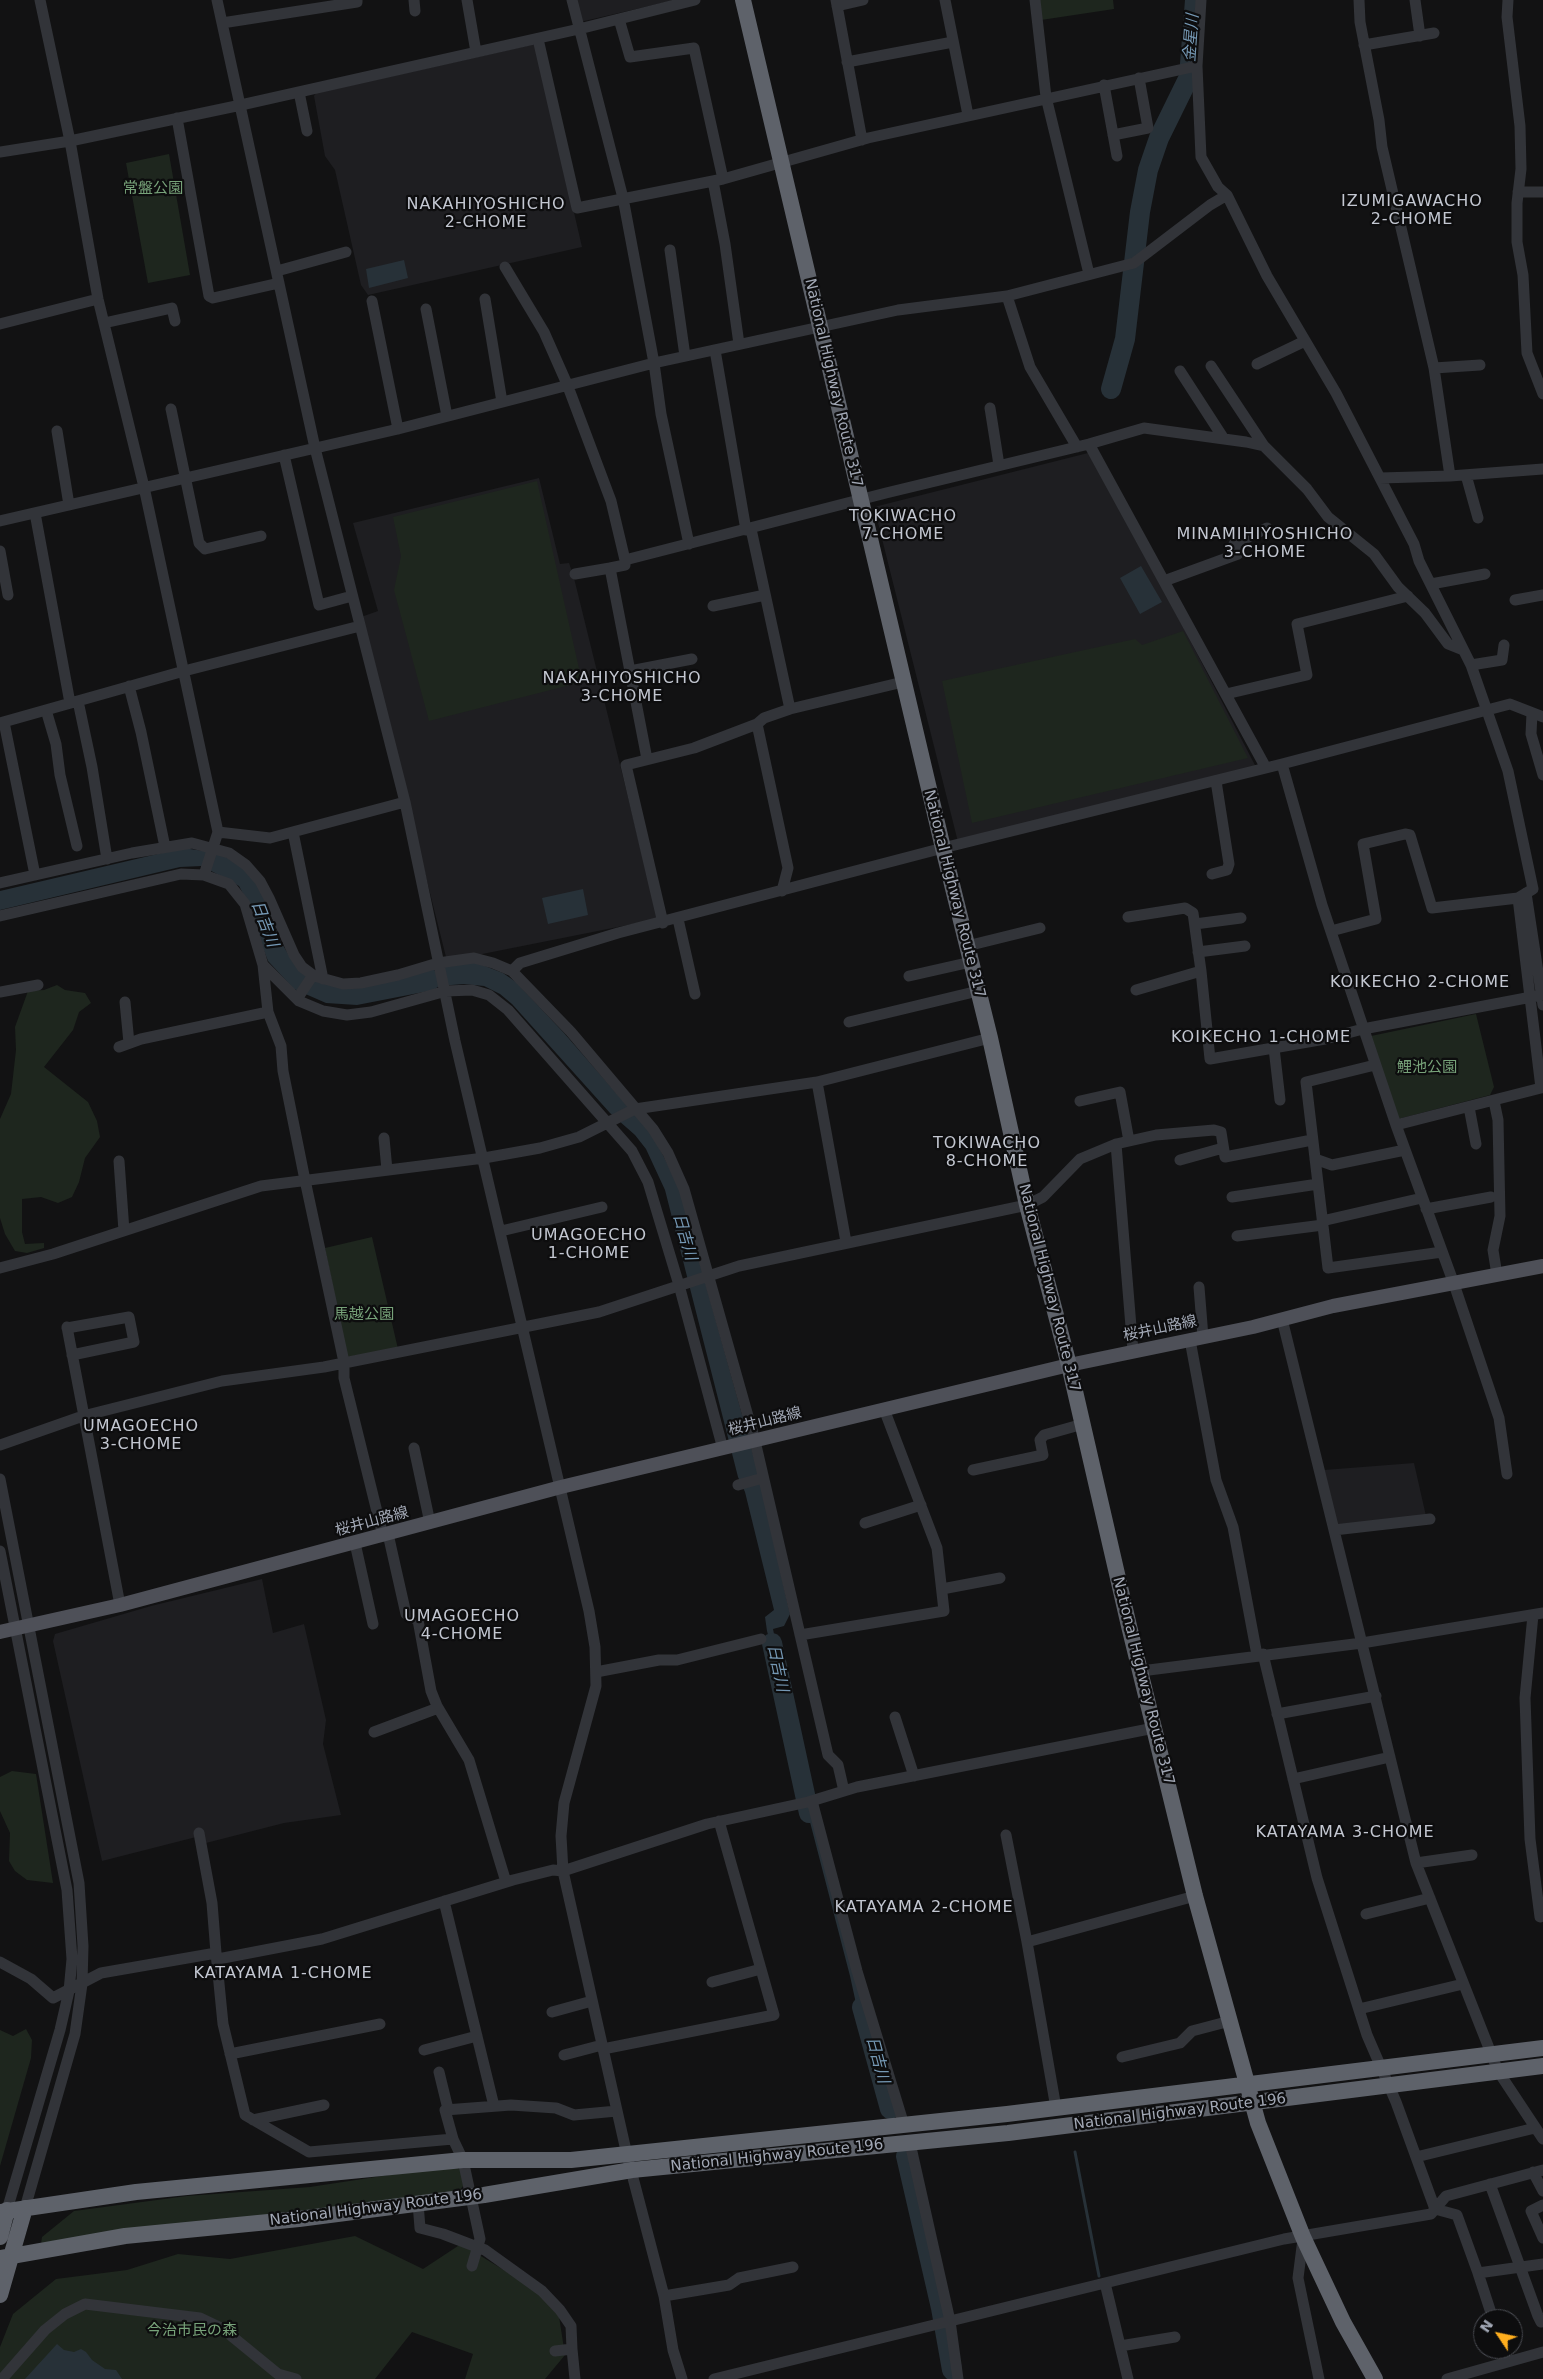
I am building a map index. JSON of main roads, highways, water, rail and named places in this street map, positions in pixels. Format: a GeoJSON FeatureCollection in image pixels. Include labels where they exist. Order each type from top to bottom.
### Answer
{"type":"FeatureCollection","features":[{"type":"Feature","properties":{"kind":"highway","name":"National Highway Route 317"},"geometry":{"type":"LineString","coordinates":[[743,0],[783,163],[903,682],[990,1038],[1027,1204],[1069,1366],[1154,1728],[1196,1896],[1248,2083],[1252,2104],[1303,2237],[1343,2322],[1375,2379]]}},
{"type":"Feature","properties":{"kind":"highway","name":"National Highway Route 196"},"geometry":{"type":"LineString","coordinates":[[6,2257],[125,2236],[299,2219],[470,2197],[629,2163],[904,2125],[1543,2048]]}},
{"type":"Feature","properties":{"kind":"highway","name":"National Highway Route 196"},"geometry":{"type":"LineString","coordinates":[[4,2211],[136,2192],[462,2160],[570,2160],[629,2163],[910,2143],[1252,2104],[1387,2084],[1543,2066]]}},
{"type":"Feature","properties":{"kind":"highway"},"geometry":{"type":"LineString","coordinates":[[0,2295],[6,2257],[25,2208]]}},
{"type":"Feature","properties":{"kind":"highway"},"geometry":{"type":"LineString","coordinates":[[0,2236],[4,2211]]}},
{"type":"Feature","properties":{"kind":"main road","name":"桜井山路線"},"geometry":{"type":"LineString","coordinates":[[0,1632],[120,1605],[561,1487],[884,1409],[1133,1351],[1197,1339],[1333,1306],[1543,1266]]}},
{"type":"Feature","properties":{"kind":"water"},"geometry":{"type":"Polygon","coordinates":[[[404,260],[408,278],[369,288],[366,269],[404,260]]]}},
{"type":"Feature","properties":{"kind":"water"},"geometry":{"type":"Polygon","coordinates":[[[1141,566],[1162,602],[1140,614],[1120,578],[1141,566]]]}},
{"type":"Feature","properties":{"kind":"water"},"geometry":{"type":"Polygon","coordinates":[[[183,848],[218,853],[234,861],[252,876],[261,891],[281,942],[293,962],[324,984],[432,969],[436,971],[451,964],[472,961],[503,973],[516,982],[564,1033],[652,1134],[678,1184],[758,1472],[790,1614],[784,1626],[773,1629],[811,1813],[887,2097],[882,2099],[864,2040],[850,1976],[810,1822],[767,1631],[765,1617],[774,1610],[745,1492],[738,1477],[665,1190],[646,1149],[635,1135],[610,1113],[512,1004],[500,994],[484,986],[464,984],[439,986],[434,990],[357,1005],[326,1003],[294,989],[268,961],[250,907],[239,886],[202,866],[180,867],[0,910],[0,891],[183,848]]]}},
{"type":"Feature","properties":{"kind":"water"},"geometry":{"type":"Polygon","coordinates":[[[583,889],[588,915],[548,924],[542,898],[583,889]]]}},
{"type":"Feature","properties":{"kind":"water"},"geometry":{"type":"Polygon","coordinates":[[[57,2344],[64,2350],[74,2352],[81,2349],[105,2369],[116,2370],[122,2379],[25,2379],[57,2344]]]}},
{"type":"Feature","properties":{"kind":"waterway","name":"金星川"},"geometry":{"type":"LineString","coordinates":[[1111,389],[1125,339],[1140,212],[1148,170],[1159,138],[1189,77],[1195,0]]}},
{"type":"Feature","properties":{"kind":"waterway","name":"日吉川"},"geometry":{"type":"LineString","coordinates":[[772,1643],[809,1813]]}},
{"type":"Feature","properties":{"kind":"waterway","name":"日吉川"},"geometry":{"type":"LineString","coordinates":[[862,2007],[890,2109]]}},
{"type":"Feature","properties":{"kind":"waterway"},"geometry":{"type":"LineString","coordinates":[[1075,2152],[1099,2276]]}},
{"type":"Feature","properties":{"kind":"waterway","name":"日吉川"},"geometry":{"type":"LineString","coordinates":[[906,2156],[941,2308],[952,2370]]}},
{"type":"Feature","properties":{"kind":"district","name":"IZUMIGAWACHO 2-CHOME"},"geometry":{"type":"Point","coordinates":[1412,211]}},
{"type":"Feature","properties":{"kind":"district","name":"NAKAHIYOSHICHO 2-CHOME"},"geometry":{"type":"Point","coordinates":[486,214]}},
{"type":"Feature","properties":{"kind":"district","name":"TOKIWACHO 7-CHOME"},"geometry":{"type":"Point","coordinates":[903,526]}},
{"type":"Feature","properties":{"kind":"district","name":"MINAMIHIYOSHICHO 3-CHOME"},"geometry":{"type":"Point","coordinates":[1265,544]}},
{"type":"Feature","properties":{"kind":"district","name":"NAKAHIYOSHICHO 3-CHOME"},"geometry":{"type":"Point","coordinates":[622,688]}},
{"type":"Feature","properties":{"kind":"district","name":"KOIKECHO 2-CHOME"},"geometry":{"type":"Point","coordinates":[1420,983]}},
{"type":"Feature","properties":{"kind":"district","name":"KOIKECHO 1-CHOME"},"geometry":{"type":"Point","coordinates":[1261,1038]}},
{"type":"Feature","properties":{"kind":"district","name":"TOKIWACHO 8-CHOME"},"geometry":{"type":"Point","coordinates":[987,1153]}},
{"type":"Feature","properties":{"kind":"district","name":"UMAGOECHO 1-CHOME"},"geometry":{"type":"Point","coordinates":[589,1245]}},
{"type":"Feature","properties":{"kind":"district","name":"UMAGOECHO 3-CHOME"},"geometry":{"type":"Point","coordinates":[141,1436]}},
{"type":"Feature","properties":{"kind":"district","name":"UMAGOECHO 4-CHOME"},"geometry":{"type":"Point","coordinates":[462,1626]}},
{"type":"Feature","properties":{"kind":"district","name":"KATAYAMA 3-CHOME"},"geometry":{"type":"Point","coordinates":[1345,1833]}},
{"type":"Feature","properties":{"kind":"district","name":"KATAYAMA 2-CHOME"},"geometry":{"type":"Point","coordinates":[924,1908]}},
{"type":"Feature","properties":{"kind":"district","name":"KATAYAMA 1-CHOME"},"geometry":{"type":"Point","coordinates":[283,1974]}},
{"type":"Feature","properties":{"kind":"park label","name":"常盤公園"},"geometry":{"type":"Point","coordinates":[153,189]}},
{"type":"Feature","properties":{"kind":"park label","name":"鯉池公園"},"geometry":{"type":"Point","coordinates":[1427,1068]}},
{"type":"Feature","properties":{"kind":"park label","name":"馬越公園"},"geometry":{"type":"Point","coordinates":[364,1315]}},
{"type":"Feature","properties":{"kind":"park label","name":"今治市民の森"},"geometry":{"type":"Point","coordinates":[192,2331]}}]}
